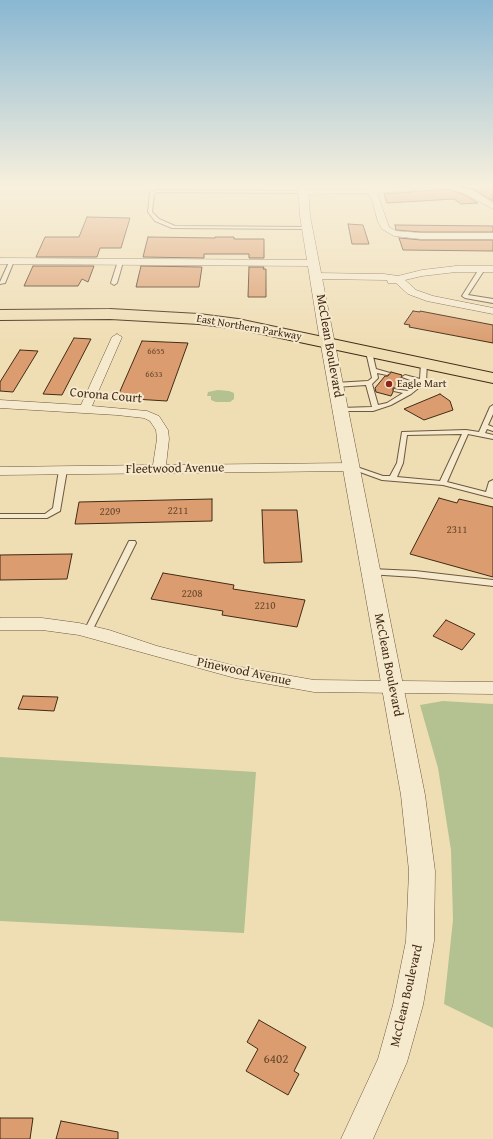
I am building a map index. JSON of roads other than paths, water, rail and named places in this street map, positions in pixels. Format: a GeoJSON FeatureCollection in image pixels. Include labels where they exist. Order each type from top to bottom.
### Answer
{"type":"FeatureCollection","features":[{"type":"Feature","properties":{"kind":"main road","name":"East Northern Parkway"},"geometry":{"type":"LineString","coordinates":[[0,304],[132,304],[176,306],[253,316],[326,337],[370,352],[493,378]]}},
{"type":"Feature","properties":{"kind":"main road","name":"East Northern Parkway"},"geometry":{"type":"LineString","coordinates":[[0,315],[110,314],[194,319],[326,337],[493,365]]}},
{"type":"Feature","properties":{"kind":"street","name":"McClean Boulevard"},"geometry":{"type":"LineString","coordinates":[[309,238],[326,337],[413,795],[422,871],[420,941],[408,1005],[392,1062],[356,1139]]}},
{"type":"Feature","properties":{"kind":"street"},"geometry":{"type":"LineString","coordinates":[[0,261],[313,263]]}},
{"type":"Feature","properties":{"kind":"street"},"geometry":{"type":"LineString","coordinates":[[317,279],[386,282],[422,273],[493,269]]}},
{"type":"Feature","properties":{"kind":"street"},"geometry":{"type":"LineString","coordinates":[[397,279],[412,292],[431,299],[493,311]]}},
{"type":"Feature","properties":{"kind":"street"},"geometry":{"type":"LineString","coordinates":[[85,408],[116,338]]}},
{"type":"Feature","properties":{"kind":"street","name":"Corona Court"},"geometry":{"type":"LineString","coordinates":[[0,404],[85,408],[147,415],[155,419],[162,430],[163,439],[159,470]]}},
{"type":"Feature","properties":{"kind":"street","name":"Fleetwood Avenue"},"geometry":{"type":"LineString","coordinates":[[0,471],[351,467]]}},
{"type":"Feature","properties":{"kind":"street","name":"Pinewood Avenue"},"geometry":{"type":"LineString","coordinates":[[0,624],[42,624],[88,631],[109,636],[154,651],[258,677],[314,686],[493,688]]}},
{"type":"Feature","properties":{"kind":"lane"},"geometry":{"type":"LineString","coordinates":[[2,283],[12,262]]}},
{"type":"Feature","properties":{"kind":"lane"},"geometry":{"type":"LineString","coordinates":[[114,283],[120,262]]}},
{"type":"Feature","properties":{"kind":"lane"},"geometry":{"type":"LineString","coordinates":[[482,269],[466,296],[493,301]]}},
{"type":"Feature","properties":{"kind":"lane"},"geometry":{"type":"LineString","coordinates":[[370,352],[374,373],[372,386],[375,408]]}},
{"type":"Feature","properties":{"kind":"lane"},"geometry":{"type":"LineString","coordinates":[[340,410],[371,410],[389,404],[409,393],[423,382],[424,363]]}},
{"type":"Feature","properties":{"kind":"lane"},"geometry":{"type":"LineString","coordinates":[[374,373],[385,376]]}},
{"type":"Feature","properties":{"kind":"lane"},"geometry":{"type":"LineString","coordinates":[[417,387],[403,380],[423,382]]}},
{"type":"Feature","properties":{"kind":"lane"},"geometry":{"type":"LineString","coordinates":[[335,384],[372,386]]}},
{"type":"Feature","properties":{"kind":"lane"},"geometry":{"type":"LineString","coordinates":[[401,397],[393,392],[409,393]]}},
{"type":"Feature","properties":{"kind":"lane"},"geometry":{"type":"LineString","coordinates":[[481,434],[492,410]]}},
{"type":"Feature","properties":{"kind":"lane"},"geometry":{"type":"LineString","coordinates":[[484,426],[493,429]]}},
{"type":"Feature","properties":{"kind":"lane"},"geometry":{"type":"LineString","coordinates":[[392,479],[400,463],[404,432],[466,432],[493,437]]}},
{"type":"Feature","properties":{"kind":"lane"},"geometry":{"type":"LineString","coordinates":[[443,483],[466,432]]}},
{"type":"Feature","properties":{"kind":"lane"},"geometry":{"type":"LineString","coordinates":[[351,467],[382,478],[443,483],[491,495],[493,482]]}},
{"type":"Feature","properties":{"kind":"lane"},"geometry":{"type":"LineString","coordinates":[[0,516],[47,516],[57,509],[63,470]]}},
{"type":"Feature","properties":{"kind":"lane"},"geometry":{"type":"LineString","coordinates":[[88,631],[132,543]]}},
{"type":"Feature","properties":{"kind":"lane"},"geometry":{"type":"LineString","coordinates":[[370,572],[415,574],[493,583]]}},
{"type":"Feature","properties":{"kind":"place","name":"Eagle Mart"},"geometry":{"type":"Point","coordinates":[389,384]}}]}
